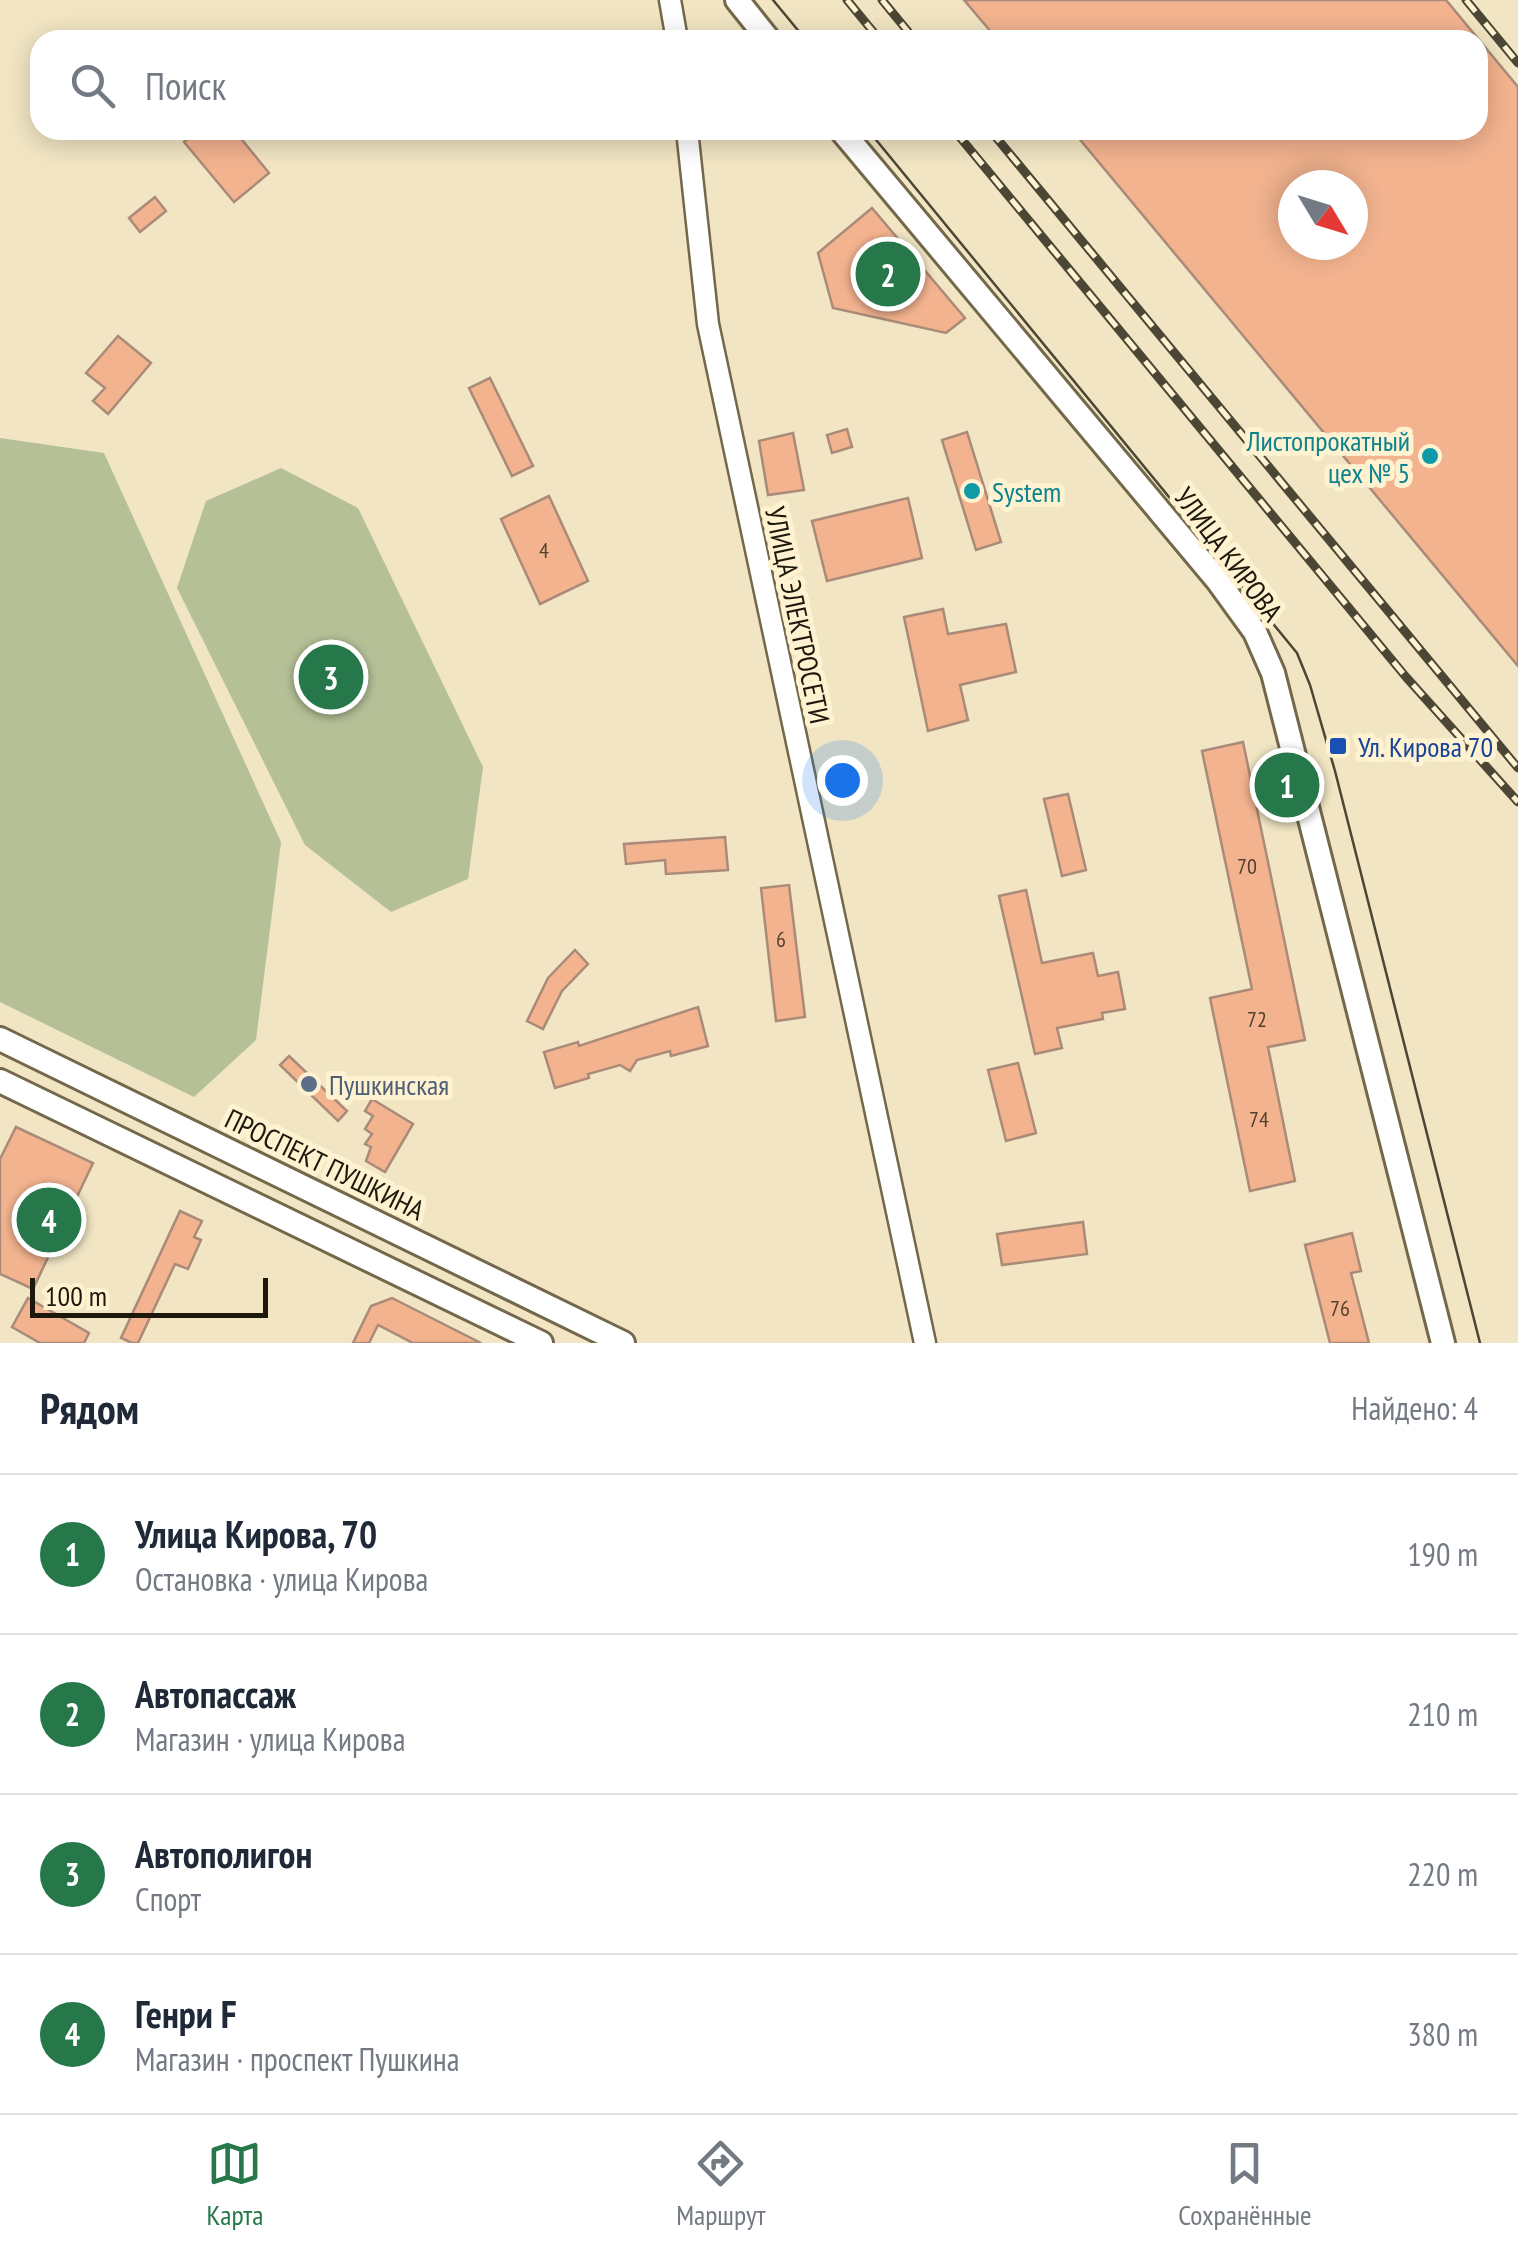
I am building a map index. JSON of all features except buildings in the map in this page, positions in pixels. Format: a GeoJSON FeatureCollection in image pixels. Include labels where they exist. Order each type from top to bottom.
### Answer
{"type":"FeatureCollection","features":[{"type":"Feature","properties":{"kind":"main road"},"geometry":{"type":"LineString","coordinates":[[737,0],[761,30]]}},
{"type":"Feature","properties":{"kind":"main road","name":"УЛИЦА КИРОВА"},"geometry":{"type":"LineString","coordinates":[[850,140],[1218,581],[1255,632],[1274,674],[1443,1343]]}},
{"type":"Feature","properties":{"kind":"main road","name":"ПРОСПЕКТ ПУШКИНА"},"geometry":{"type":"LineString","coordinates":[[0,1040],[623,1343]]}},
{"type":"Feature","properties":{"kind":"main road"},"geometry":{"type":"LineString","coordinates":[[0,1081],[541,1343]]}},
{"type":"Feature","properties":{"kind":"main road"},"geometry":{"type":"LineString","coordinates":[[160,1159],[177,1124]]}},
{"type":"Feature","properties":{"kind":"street"},"geometry":{"type":"LineString","coordinates":[[670,0],[675,30]]}},
{"type":"Feature","properties":{"kind":"street","name":"УЛИЦА ЭЛЕКТРОСЕТИ"},"geometry":{"type":"LineString","coordinates":[[688,140],[708,324],[925,1343]]}},
{"type":"Feature","properties":{"kind":"green space"},"geometry":{"type":"Polygon","coordinates":[[[0,438],[104,453],[281,842],[256,1040],[194,1097],[0,1002],[0,438]]]}},
{"type":"Feature","properties":{"kind":"green space"},"geometry":{"type":"Polygon","coordinates":[[[281,468],[358,508],[483,767],[468,879],[391,912],[305,845],[177,588],[206,501],[281,468]]]}},
{"type":"Feature","properties":{"kind":"tram line"},"geometry":{"type":"LineString","coordinates":[[773,0],[798,30]]}},
{"type":"Feature","properties":{"kind":"tram line"},"geometry":{"type":"LineString","coordinates":[[876,140],[1297,653],[1335,771],[1480,1343]]}},
{"type":"Feature","properties":{"kind":"railway"},"geometry":{"type":"LineString","coordinates":[[847,0],[872,30]]}},
{"type":"Feature","properties":{"kind":"railway"},"geometry":{"type":"LineString","coordinates":[[882,0],[907,30]]}},
{"type":"Feature","properties":{"kind":"railway"},"geometry":{"type":"LineString","coordinates":[[1466,0],[1518,63]]}},
{"type":"Feature","properties":{"kind":"railway"},"geometry":{"type":"LineString","coordinates":[[962,140],[1406,677],[1518,802]]}},
{"type":"Feature","properties":{"kind":"railway"},"geometry":{"type":"LineString","coordinates":[[998,140],[1518,768]]}},
{"type":"Feature","properties":{"kind":"place","name":"Автопассаж"},"geometry":{"type":"Point","coordinates":[888,274]}},
{"type":"Feature","properties":{"kind":"place","name":"Листопрокатный цех № 5"},"geometry":{"type":"Point","coordinates":[1430,456]}},
{"type":"Feature","properties":{"kind":"place","name":"System"},"geometry":{"type":"Point","coordinates":[972,491]}},
{"type":"Feature","properties":{"kind":"place","name":"Автополигон"},"geometry":{"type":"Point","coordinates":[331,677]}},
{"type":"Feature","properties":{"kind":"place","name":"Ул. Кирова 70"},"geometry":{"type":"Point","coordinates":[1338,746]}},
{"type":"Feature","properties":{"kind":"place","name":"Улица Кирова, 70"},"geometry":{"type":"Point","coordinates":[1287,785]}},
{"type":"Feature","properties":{"kind":"place","name":"Пушкинская"},"geometry":{"type":"Point","coordinates":[309,1084]}},
{"type":"Feature","properties":{"kind":"place","name":"Генри F"},"geometry":{"type":"Point","coordinates":[49,1220]}}]}
